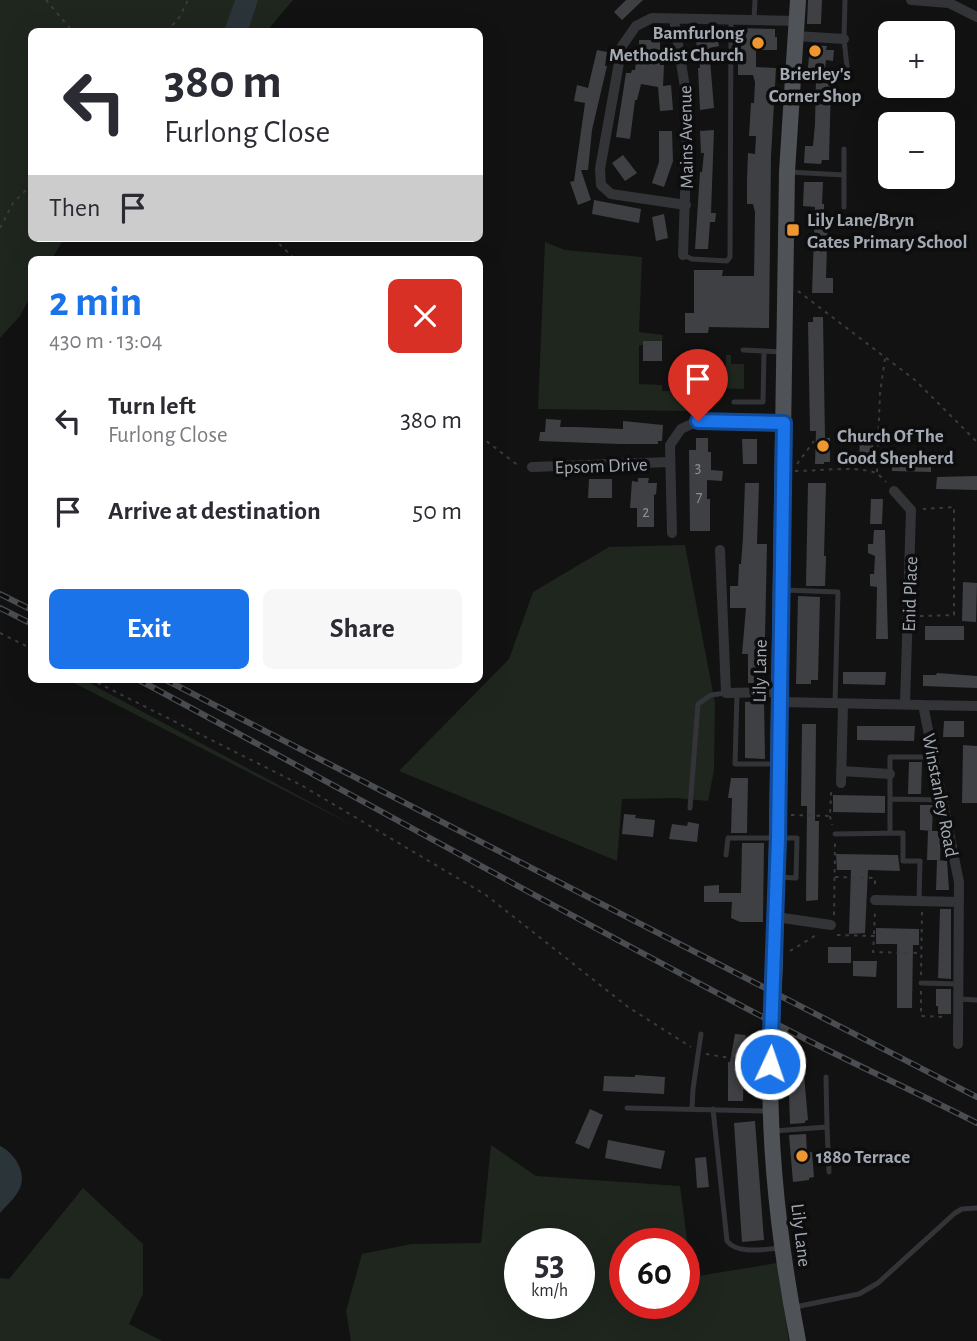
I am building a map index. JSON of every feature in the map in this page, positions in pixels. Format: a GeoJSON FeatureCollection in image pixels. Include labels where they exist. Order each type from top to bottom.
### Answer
{"type":"FeatureCollection","features":[{"type":"Feature","properties":{"kind":"main road","name":"Lily Lane"},"geometry":{"type":"LineString","coordinates":[[798,0],[787,172],[779,814],[770,1064],[771,1131],[782,1248],[798,1341]]}},
{"type":"Feature","properties":{"kind":"street"},"geometry":{"type":"LineString","coordinates":[[911,0],[949,3],[977,17]]}},
{"type":"Feature","properties":{"kind":"street"},"geometry":{"type":"LineString","coordinates":[[686,205],[611,194],[601,186],[600,169],[622,46],[636,26],[652,18],[754,20],[844,39]]}},
{"type":"Feature","properties":{"kind":"street","name":"Mains Avenue"},"geometry":{"type":"LineString","coordinates":[[674,19],[688,106],[683,256]]}},
{"type":"Feature","properties":{"kind":"street"},"geometry":{"type":"LineString","coordinates":[[671,533],[670,445],[681,429],[694,422],[784,423]]}},
{"type":"Feature","properties":{"kind":"street","name":"Epsom Drive"},"geometry":{"type":"LineString","coordinates":[[532,467],[670,463]]}},
{"type":"Feature","properties":{"kind":"street"},"geometry":{"type":"LineString","coordinates":[[894,491],[911,510]]}},
{"type":"Feature","properties":{"kind":"street","name":"Enid Place"},"geometry":{"type":"LineString","coordinates":[[905,704],[911,510]]}},
{"type":"Feature","properties":{"kind":"street"},"geometry":{"type":"LineString","coordinates":[[720,550],[731,693]]}},
{"type":"Feature","properties":{"kind":"street","name":"Winstanley Road"},"geometry":{"type":"LineString","coordinates":[[731,693],[839,705],[923,705],[959,883],[958,1017],[953,1029],[958,1044]]}},
{"type":"Feature","properties":{"kind":"street"},"geometry":{"type":"LineString","coordinates":[[839,705],[841,783]]}},
{"type":"Feature","properties":{"kind":"street"},"geometry":{"type":"LineString","coordinates":[[923,705],[977,706]]}},
{"type":"Feature","properties":{"kind":"street"},"geometry":{"type":"LineString","coordinates":[[841,772],[890,774]]}},
{"type":"Feature","properties":{"kind":"street"},"geometry":{"type":"LineString","coordinates":[[875,900],[959,902]]}},
{"type":"Feature","properties":{"kind":"street"},"geometry":{"type":"LineString","coordinates":[[776,917],[831,925]]}},
{"type":"Feature","properties":{"kind":"lane"},"geometry":{"type":"LineString","coordinates":[[754,20],[755,0]]}},
{"type":"Feature","properties":{"kind":"lane"},"geometry":{"type":"LineString","coordinates":[[845,0],[844,39],[848,76]]}},
{"type":"Feature","properties":{"kind":"lane"},"geometry":{"type":"LineString","coordinates":[[683,256],[727,261],[730,257],[731,20]]}},
{"type":"Feature","properties":{"kind":"lane"},"geometry":{"type":"LineString","coordinates":[[844,149],[844,207]]}},
{"type":"Feature","properties":{"kind":"lane"},"geometry":{"type":"LineString","coordinates":[[787,172],[844,175]]}},
{"type":"Feature","properties":{"kind":"lane"},"geometry":{"type":"LineString","coordinates":[[743,350],[785,352]]}},
{"type":"Feature","properties":{"kind":"lane"},"geometry":{"type":"LineString","coordinates":[[734,402],[763,402],[764,351]]}},
{"type":"Feature","properties":{"kind":"lane"},"geometry":{"type":"LineString","coordinates":[[694,397],[694,422]]}},
{"type":"Feature","properties":{"kind":"lane"},"geometry":{"type":"LineString","coordinates":[[781,590],[838,592],[839,705]]}},
{"type":"Feature","properties":{"kind":"lane"},"geometry":{"type":"LineString","coordinates":[[690,808],[698,704],[711,695],[731,693],[735,764],[779,764]]}},
{"type":"Feature","properties":{"kind":"lane"},"geometry":{"type":"LineString","coordinates":[[890,834],[890,757],[934,757]]}},
{"type":"Feature","properties":{"kind":"lane"},"geometry":{"type":"LineString","coordinates":[[890,799],[942,800]]}},
{"type":"Feature","properties":{"kind":"lane"},"geometry":{"type":"LineString","coordinates":[[835,834],[903,833],[903,861],[920,862],[920,901]]}},
{"type":"Feature","properties":{"kind":"lane"},"geometry":{"type":"LineString","coordinates":[[726,855],[728,838],[778,839]]}},
{"type":"Feature","properties":{"kind":"lane"},"geometry":{"type":"LineString","coordinates":[[921,984],[958,984]]}},
{"type":"Feature","properties":{"kind":"lane"},"geometry":{"type":"LineString","coordinates":[[958,999],[977,1000]]}},
{"type":"Feature","properties":{"kind":"lane"},"geometry":{"type":"LineString","coordinates":[[692,1109],[701,1034]]}},
{"type":"Feature","properties":{"kind":"lane"},"geometry":{"type":"LineString","coordinates":[[825,1077],[829,1172]]}},
{"type":"Feature","properties":{"kind":"lane"},"geometry":{"type":"LineString","coordinates":[[627,1108],[770,1111]]}},
{"type":"Feature","properties":{"kind":"lane"},"geometry":{"type":"LineString","coordinates":[[713,1109],[727,1241],[733,1248],[745,1250],[782,1248]]}},
{"type":"Feature","properties":{"kind":"lane"},"geometry":{"type":"LineString","coordinates":[[771,1131],[827,1127]]}},
{"type":"Feature","properties":{"kind":"lane"},"geometry":{"type":"LineString","coordinates":[[792,1308],[859,1294],[878,1283],[955,1213],[962,1209],[977,1208]]}},
{"type":"Feature","properties":{"kind":"path"},"geometry":{"type":"LineString","coordinates":[[46,0],[70,28]]}},
{"type":"Feature","properties":{"kind":"path"},"geometry":{"type":"LineString","coordinates":[[170,28],[188,0]]}},
{"type":"Feature","properties":{"kind":"path"},"geometry":{"type":"LineString","coordinates":[[0,228],[13,203],[28,188]]}},
{"type":"Feature","properties":{"kind":"path"},"geometry":{"type":"LineString","coordinates":[[277,242],[292,256]]}},
{"type":"Feature","properties":{"kind":"path"},"geometry":{"type":"LineString","coordinates":[[786,282],[915,380],[977,442]]}},
{"type":"Feature","properties":{"kind":"path"},"geometry":{"type":"LineString","coordinates":[[877,473],[880,393],[885,357]]}},
{"type":"Feature","properties":{"kind":"path"},"geometry":{"type":"LineString","coordinates":[[483,438],[519,468],[532,467]]}},
{"type":"Feature","properties":{"kind":"path"},"geometry":{"type":"LineString","coordinates":[[814,441],[792,471],[848,471],[857,468],[877,473],[894,491]]}},
{"type":"Feature","properties":{"kind":"path"},"geometry":{"type":"LineString","coordinates":[[908,616],[954,615],[954,507],[911,510]]}},
{"type":"Feature","properties":{"kind":"path"},"geometry":{"type":"LineString","coordinates":[[0,634],[28,647]]}},
{"type":"Feature","properties":{"kind":"path"},"geometry":{"type":"LineString","coordinates":[[98,683],[301,785],[486,895],[628,1007],[698,1051],[746,1062],[770,1064]]}},
{"type":"Feature","properties":{"kind":"path"},"geometry":{"type":"LineString","coordinates":[[841,783],[831,793],[830,816],[835,834],[832,935],[874,936],[873,952],[922,953]]}},
{"type":"Feature","properties":{"kind":"path"},"geometry":{"type":"LineString","coordinates":[[779,814],[830,816]]}},
{"type":"Feature","properties":{"kind":"path"},"geometry":{"type":"LineString","coordinates":[[920,901],[921,1016],[958,1017]]}},
{"type":"Feature","properties":{"kind":"path"},"geometry":{"type":"LineString","coordinates":[[775,963],[831,925]]}},
{"type":"Feature","properties":{"kind":"shaded area"},"geometry":{"type":"Polygon","coordinates":[[[0,0],[293,0],[270,28],[28,28],[28,242],[62,242],[54,256],[28,256],[28,301],[20,316],[0,338],[0,0]]]}},
{"type":"Feature","properties":{"kind":"shaded area"},"geometry":{"type":"Polygon","coordinates":[[[235,0],[258,0],[249,28],[225,28],[235,0]]]}},
{"type":"Feature","properties":{"kind":"shaded area"},"geometry":{"type":"Polygon","coordinates":[[[545,242],[565,250],[642,257],[639,332],[663,335],[662,341],[643,341],[643,345],[639,345],[639,384],[662,385],[662,391],[689,391],[688,411],[538,409],[545,242]]]}},
{"type":"Feature","properties":{"kind":"shaded area"},"geometry":{"type":"Polygon","coordinates":[[[726,355],[731,355],[731,364],[744,364],[744,389],[715,388],[715,381],[725,381],[726,355]]]}},
{"type":"Feature","properties":{"kind":"shaded area"},"geometry":{"type":"Polygon","coordinates":[[[685,545],[715,703],[714,770],[708,801],[676,798],[622,799],[617,861],[399,771],[509,659],[533,592],[609,547],[685,545]]]}},
{"type":"Feature","properties":{"kind":"shaded area"},"geometry":{"type":"Polygon","coordinates":[[[74,683],[89,683],[360,829],[74,683]]]}},
{"type":"Feature","properties":{"kind":"shaded area"},"geometry":{"type":"Polygon","coordinates":[[[491,1145],[536,1176],[680,1186],[686,1228],[609,1228],[609,1319],[700,1319],[700,1276],[777,1263],[789,1341],[351,1341],[346,1311],[362,1254],[411,1244],[481,1243],[491,1145]]]}},
{"type":"Feature","properties":{"kind":"shaded area"},"geometry":{"type":"Polygon","coordinates":[[[0,1146],[15,1159],[22,1177],[17,1193],[0,1213],[0,1146]]]}},
{"type":"Feature","properties":{"kind":"shaded area"},"geometry":{"type":"Polygon","coordinates":[[[83,1188],[143,1244],[143,1294],[129,1324],[162,1341],[0,1341],[0,1278],[9,1279],[83,1188]]]}},
{"type":"Feature","properties":{"kind":"building"},"geometry":{"type":"Polygon","coordinates":[[[626,0],[643,0],[622,20],[614,12],[626,0]]]}},
{"type":"Feature","properties":{"kind":"building"},"geometry":{"type":"Polygon","coordinates":[[[808,0],[822,0],[821,24],[807,24],[808,0]]]}},
{"type":"Feature","properties":{"kind":"building"},"geometry":{"type":"Polygon","coordinates":[[[738,28],[775,29],[777,37],[777,50],[756,50],[756,67],[776,68],[771,156],[769,328],[709,327],[708,333],[685,333],[685,313],[694,313],[694,270],[723,270],[722,276],[754,276],[755,212],[753,204],[747,204],[747,180],[748,153],[755,154],[756,136],[749,136],[755,82],[753,75],[738,75],[738,28]]]}},
{"type":"Feature","properties":{"kind":"building"},"geometry":{"type":"Polygon","coordinates":[[[716,32],[719,46],[709,48],[714,108],[700,110],[700,68],[695,37],[716,32]]]}},
{"type":"Feature","properties":{"kind":"building"},"geometry":{"type":"Polygon","coordinates":[[[639,40],[660,40],[660,65],[664,65],[663,86],[671,85],[673,110],[660,111],[658,87],[641,84],[635,100],[630,139],[616,137],[626,73],[635,70],[636,63],[639,63],[639,40]]]}},
{"type":"Feature","properties":{"kind":"building"},"geometry":{"type":"Polygon","coordinates":[[[810,45],[827,46],[826,50],[834,50],[833,61],[826,60],[824,81],[831,82],[829,160],[822,160],[821,164],[804,163],[805,146],[813,146],[815,124],[816,79],[807,78],[810,45]]]}},
{"type":"Feature","properties":{"kind":"building"},"geometry":{"type":"Polygon","coordinates":[[[597,50],[607,52],[607,66],[592,130],[588,170],[581,170],[591,200],[578,205],[570,182],[574,181],[585,103],[574,101],[577,85],[588,88],[597,50]]]}},
{"type":"Feature","properties":{"kind":"building"},"geometry":{"type":"Polygon","coordinates":[[[714,130],[711,213],[716,213],[715,222],[710,222],[708,249],[695,249],[700,172],[704,153],[701,153],[700,131],[714,130]]]}},
{"type":"Feature","properties":{"kind":"building"},"geometry":{"type":"Polygon","coordinates":[[[659,131],[672,131],[673,161],[664,187],[652,183],[659,162],[659,131]]]}},
{"type":"Feature","properties":{"kind":"building"},"geometry":{"type":"Polygon","coordinates":[[[623,155],[637,173],[625,181],[612,163],[623,155]]]}},
{"type":"Feature","properties":{"kind":"building"},"geometry":{"type":"Polygon","coordinates":[[[804,182],[823,182],[822,204],[824,213],[828,214],[826,278],[833,278],[833,293],[812,293],[815,207],[803,206],[804,182]]]}},
{"type":"Feature","properties":{"kind":"building"},"geometry":{"type":"Polygon","coordinates":[[[594,200],[641,209],[639,223],[592,214],[594,200]]]}},
{"type":"Feature","properties":{"kind":"building"},"geometry":{"type":"Polygon","coordinates":[[[664,214],[668,238],[656,241],[652,217],[664,214]]]}},
{"type":"Feature","properties":{"kind":"building"},"geometry":{"type":"Polygon","coordinates":[[[813,317],[823,317],[825,438],[830,438],[830,462],[824,464],[815,464],[816,431],[810,431],[808,322],[813,322],[813,317]]]}},
{"type":"Feature","properties":{"kind":"building"},"geometry":{"type":"Polygon","coordinates":[[[643,341],[662,341],[662,361],[643,361],[643,341]]]}},
{"type":"Feature","properties":{"kind":"building"},"geometry":{"type":"Polygon","coordinates":[[[546,419],[561,420],[560,427],[623,429],[623,421],[663,425],[662,441],[658,441],[658,444],[619,444],[539,441],[540,432],[545,432],[546,419]]]}},
{"type":"Feature","properties":{"kind":"building"},"geometry":{"type":"Polygon","coordinates":[[[859,433],[873,433],[873,465],[860,465],[859,433]]]}},
{"type":"Feature","properties":{"kind":"building"},"geometry":{"type":"Polygon","coordinates":[[[696,438],[708,438],[711,470],[723,471],[722,481],[707,480],[710,531],[690,531],[689,450],[696,450],[696,438]]]}},
{"type":"Feature","properties":{"kind":"building"},"geometry":{"type":"Polygon","coordinates":[[[742,439],[757,439],[757,464],[743,464],[742,439]]]}},
{"type":"Feature","properties":{"kind":"building"},"geometry":{"type":"Polygon","coordinates":[[[892,457],[931,458],[931,472],[892,471],[892,457]]]}},
{"type":"Feature","properties":{"kind":"building"},"geometry":{"type":"Polygon","coordinates":[[[977,476],[977,490],[936,489],[937,477],[977,476]]]}},
{"type":"Feature","properties":{"kind":"building"},"geometry":{"type":"Polygon","coordinates":[[[638,478],[649,478],[648,483],[657,483],[656,495],[654,494],[654,527],[637,527],[637,508],[630,508],[632,481],[638,482],[638,478]]]}},
{"type":"Feature","properties":{"kind":"building"},"geometry":{"type":"Polygon","coordinates":[[[589,479],[612,479],[612,498],[588,498],[589,479]]]}},
{"type":"Feature","properties":{"kind":"building"},"geometry":{"type":"Polygon","coordinates":[[[745,483],[759,483],[757,544],[767,544],[764,683],[748,683],[748,654],[742,654],[746,608],[730,608],[730,586],[738,586],[741,564],[745,483]]]}},
{"type":"Feature","properties":{"kind":"building"},"geometry":{"type":"Polygon","coordinates":[[[808,483],[826,483],[825,586],[806,586],[808,483]]]}},
{"type":"Feature","properties":{"kind":"building"},"geometry":{"type":"Polygon","coordinates":[[[871,499],[883,499],[882,524],[870,524],[871,499]]]}},
{"type":"Feature","properties":{"kind":"building"},"geometry":{"type":"Polygon","coordinates":[[[874,530],[885,530],[888,639],[876,639],[877,587],[870,586],[875,556],[868,553],[868,544],[873,544],[874,530]]]}},
{"type":"Feature","properties":{"kind":"building"},"geometry":{"type":"Polygon","coordinates":[[[963,582],[977,583],[976,622],[962,621],[963,582]]]}},
{"type":"Feature","properties":{"kind":"building"},"geometry":{"type":"Polygon","coordinates":[[[798,596],[820,597],[818,680],[811,680],[811,684],[796,684],[798,596]]]}},
{"type":"Feature","properties":{"kind":"building"},"geometry":{"type":"Polygon","coordinates":[[[925,626],[964,626],[964,640],[925,640],[925,626]]]}},
{"type":"Feature","properties":{"kind":"building"},"geometry":{"type":"Polygon","coordinates":[[[843,672],[886,672],[885,685],[843,684],[843,672]]]}},
{"type":"Feature","properties":{"kind":"building"},"geometry":{"type":"Polygon","coordinates":[[[937,673],[977,676],[977,688],[923,686],[923,675],[937,673]]]}},
{"type":"Feature","properties":{"kind":"building"},"geometry":{"type":"Polygon","coordinates":[[[764,701],[765,759],[745,758],[745,702],[764,701]]]}},
{"type":"Feature","properties":{"kind":"building"},"geometry":{"type":"Polygon","coordinates":[[[944,721],[964,721],[964,737],[943,737],[944,721]]]}},
{"type":"Feature","properties":{"kind":"building"},"geometry":{"type":"Polygon","coordinates":[[[802,724],[816,724],[815,821],[819,821],[818,900],[806,901],[807,806],[801,806],[802,724]]]}},
{"type":"Feature","properties":{"kind":"building"},"geometry":{"type":"Polygon","coordinates":[[[857,726],[915,726],[914,741],[857,740],[857,726]]]}},
{"type":"Feature","properties":{"kind":"building"},"geometry":{"type":"Polygon","coordinates":[[[963,745],[977,746],[977,803],[962,803],[963,745]]]}},
{"type":"Feature","properties":{"kind":"building"},"geometry":{"type":"Polygon","coordinates":[[[909,762],[922,762],[921,794],[908,794],[909,762]]]}},
{"type":"Feature","properties":{"kind":"building"},"geometry":{"type":"Polygon","coordinates":[[[731,778],[748,778],[747,833],[731,833],[732,798],[728,798],[731,778]]]}},
{"type":"Feature","properties":{"kind":"building"},"geometry":{"type":"Polygon","coordinates":[[[833,795],[885,796],[885,813],[833,812],[833,795]]]}},
{"type":"Feature","properties":{"kind":"building"},"geometry":{"type":"Polygon","coordinates":[[[920,805],[933,805],[932,831],[920,830],[920,805]]]}},
{"type":"Feature","properties":{"kind":"building"},"geometry":{"type":"Polygon","coordinates":[[[624,814],[655,820],[653,837],[622,834],[624,814]]]}},
{"type":"Feature","properties":{"kind":"building"},"geometry":{"type":"Polygon","coordinates":[[[688,822],[699,824],[697,842],[669,839],[672,824],[687,826],[688,822]]]}},
{"type":"Feature","properties":{"kind":"building"},"geometry":{"type":"Polygon","coordinates":[[[928,831],[941,831],[940,860],[927,860],[928,831]]]}},
{"type":"Feature","properties":{"kind":"building"},"geometry":{"type":"Polygon","coordinates":[[[742,843],[764,843],[763,922],[740,922],[731,918],[732,902],[704,902],[704,886],[719,885],[719,893],[741,893],[742,843]]]}},
{"type":"Feature","properties":{"kind":"building"},"geometry":{"type":"Polygon","coordinates":[[[836,854],[898,855],[900,871],[868,870],[865,933],[849,934],[851,870],[837,870],[836,854]]]}},
{"type":"Feature","properties":{"kind":"building"},"geometry":{"type":"Polygon","coordinates":[[[937,860],[947,861],[949,890],[936,890],[937,860]]]}},
{"type":"Feature","properties":{"kind":"building"},"geometry":{"type":"Polygon","coordinates":[[[940,909],[951,909],[951,979],[938,978],[940,909]]]}},
{"type":"Feature","properties":{"kind":"building"},"geometry":{"type":"Polygon","coordinates":[[[876,928],[919,929],[919,945],[913,945],[912,1008],[897,1008],[897,944],[876,944],[876,928]]]}},
{"type":"Feature","properties":{"kind":"building"},"geometry":{"type":"Polygon","coordinates":[[[828,947],[851,947],[851,963],[828,963],[828,947]]]}},
{"type":"Feature","properties":{"kind":"building"},"geometry":{"type":"Polygon","coordinates":[[[853,961],[877,961],[876,977],[853,976],[853,961]]]}},
{"type":"Feature","properties":{"kind":"building"},"geometry":{"type":"Polygon","coordinates":[[[936,989],[951,989],[951,1014],[938,1014],[936,989]]]}},
{"type":"Feature","properties":{"kind":"building"},"geometry":{"type":"Polygon","coordinates":[[[735,1034],[746,1035],[745,1039],[756,1041],[754,1061],[744,1059],[743,1101],[728,1101],[728,1062],[735,1034]]]}},
{"type":"Feature","properties":{"kind":"building"},"geometry":{"type":"Polygon","coordinates":[[[788,1064],[803,1064],[808,1120],[805,1123],[790,1124],[788,1064]]]}},
{"type":"Feature","properties":{"kind":"building"},"geometry":{"type":"Polygon","coordinates":[[[604,1076],[665,1077],[664,1094],[603,1091],[604,1076]]]}},
{"type":"Feature","properties":{"kind":"building"},"geometry":{"type":"Polygon","coordinates":[[[590,1109],[603,1115],[589,1149],[575,1143],[590,1109]]]}},
{"type":"Feature","properties":{"kind":"building"},"geometry":{"type":"Polygon","coordinates":[[[755,1121],[764,1240],[742,1242],[734,1123],[755,1121]]]}},
{"type":"Feature","properties":{"kind":"building","name":"1880 Terrace"},"geometry":{"type":"Polygon","coordinates":[[[806,1134],[807,1153],[812,1152],[814,1177],[793,1182],[789,1135],[806,1134]]]}},
{"type":"Feature","properties":{"kind":"building"},"geometry":{"type":"Polygon","coordinates":[[[608,1140],[665,1151],[661,1169],[605,1158],[608,1140]]]}},
{"type":"Feature","properties":{"kind":"building"},"geometry":{"type":"Polygon","coordinates":[[[706,1157],[709,1187],[697,1188],[695,1158],[706,1157]]]}},
{"type":"Feature","properties":{"kind":"railway"},"geometry":{"type":"LineString","coordinates":[[0,594],[28,608]]}},
{"type":"Feature","properties":{"kind":"railway"},"geometry":{"type":"LineString","coordinates":[[0,608],[28,622]]}},
{"type":"Feature","properties":{"kind":"railway"},"geometry":{"type":"LineString","coordinates":[[144,683],[704,986],[977,1123]]}},
{"type":"Feature","properties":{"kind":"railway"},"geometry":{"type":"LineString","coordinates":[[172,683],[977,1097]]}},
{"type":"Feature","properties":{"kind":"place","name":"Bamfurlong Methodist Church"},"geometry":{"type":"Point","coordinates":[758,43]}},
{"type":"Feature","properties":{"kind":"place","name":"Brierley's Corner Shop"},"geometry":{"type":"Point","coordinates":[815,51]}},
{"type":"Feature","properties":{"kind":"place","name":"Lily Lane/Bryn Gates Primary School"},"geometry":{"type":"Point","coordinates":[793,230]}},
{"type":"Feature","properties":{"kind":"place","name":"Church Of The Good Shepherd"},"geometry":{"type":"Point","coordinates":[823,446]}},
{"type":"Feature","properties":{"kind":"place","name":"1880 Terrace"},"geometry":{"type":"Point","coordinates":[802,1156]}},
{"type":"Feature","properties":{"kind":"route"},"geometry":{"type":"LineString","coordinates":[[698,421],[784,423],[778,839],[770,1064]]}}]}
